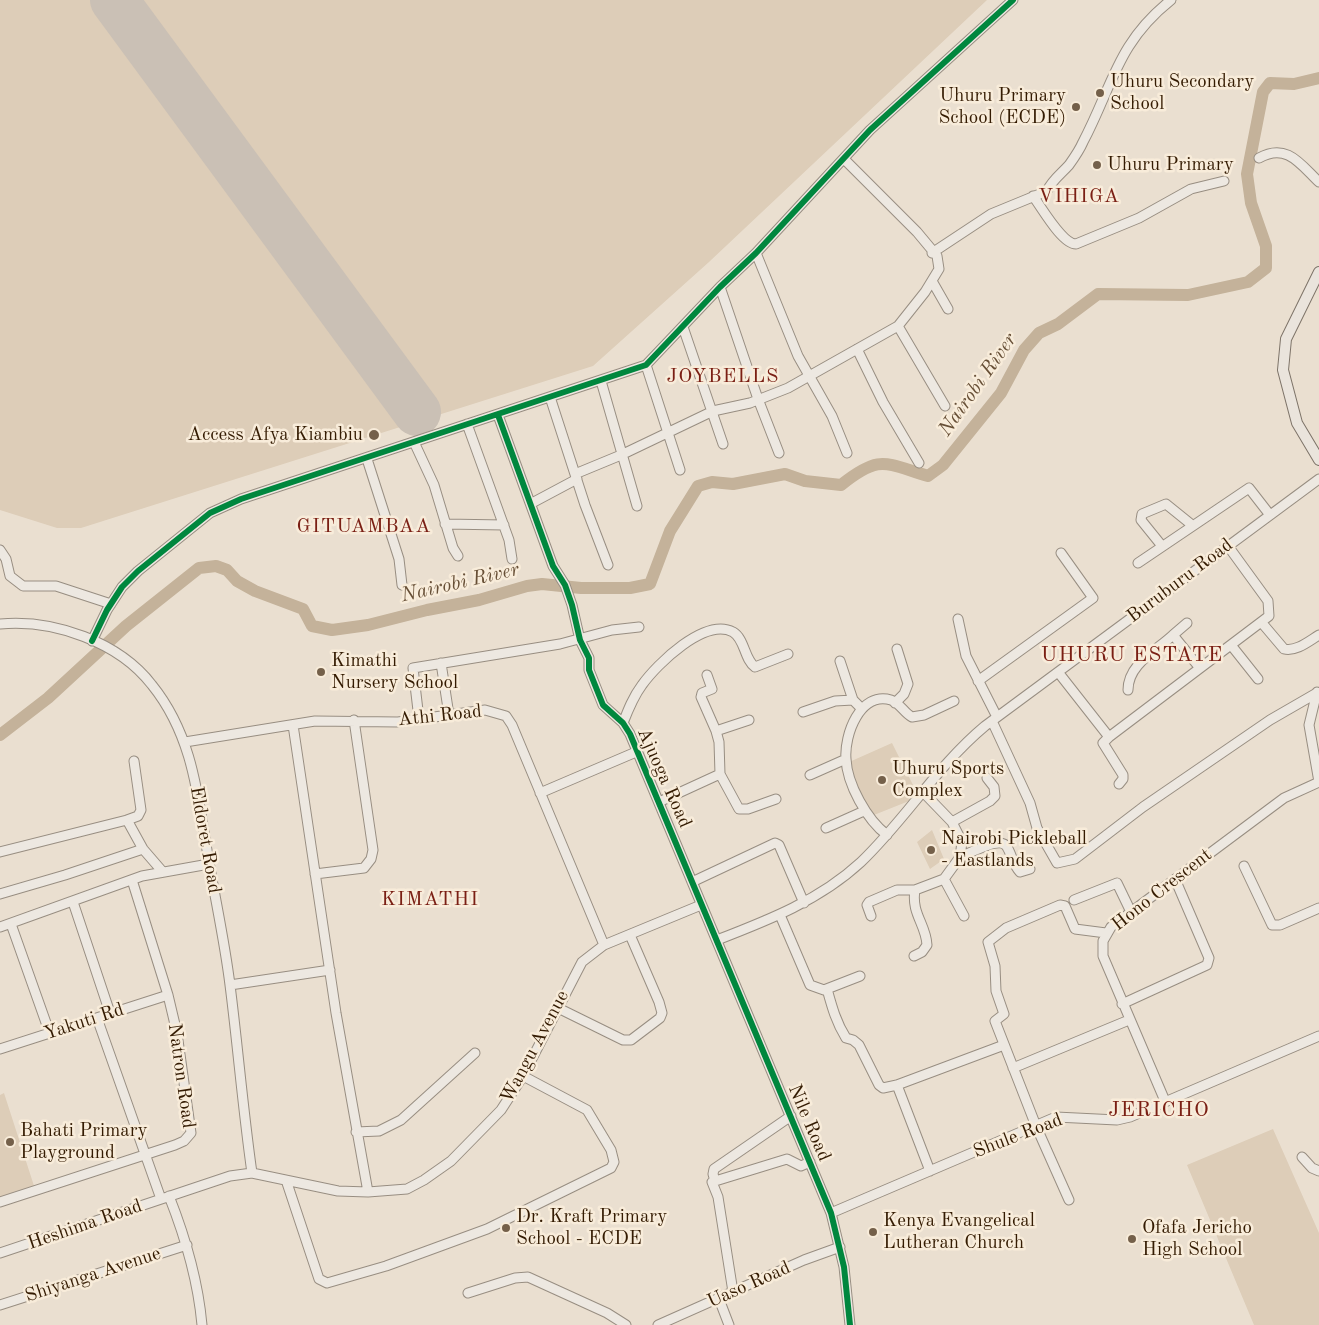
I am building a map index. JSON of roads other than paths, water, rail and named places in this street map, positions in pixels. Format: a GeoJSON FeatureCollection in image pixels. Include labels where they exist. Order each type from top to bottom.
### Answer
{"type":"FeatureCollection","features":[{"type":"Feature","properties":{"kind":"main road"},"geometry":{"type":"LineString","coordinates":[[1319,272],[1286,339],[1283,370],[1297,423],[1319,460]]}},
{"type":"Feature","properties":{"kind":"street"},"geometry":{"type":"LineString","coordinates":[[94,642],[111,604],[122,587],[138,571],[210,514],[241,499],[367,459],[646,365],[720,287],[756,253],[870,130],[1013,0]]}},
{"type":"Feature","properties":{"kind":"street"},"geometry":{"type":"LineString","coordinates":[[932,253],[991,214],[1047,191],[1050,184],[1070,164],[1100,110],[1121,57],[1131,40],[1153,14],[1170,0]]}},
{"type":"Feature","properties":{"kind":"street"},"geometry":{"type":"LineString","coordinates":[[1259,158],[1272,153],[1289,156],[1304,165],[1319,182]]}},
{"type":"Feature","properties":{"kind":"street"},"geometry":{"type":"LineString","coordinates":[[532,503],[576,477],[713,411],[758,399],[788,388],[898,326],[932,281],[940,265],[937,256],[932,253],[917,232],[844,159]]}},
{"type":"Feature","properties":{"kind":"street"},"geometry":{"type":"LineString","coordinates":[[1034,196],[1060,233],[1068,242],[1076,244],[1139,218],[1191,188],[1224,181]]}},
{"type":"Feature","properties":{"kind":"street"},"geometry":{"type":"LineString","coordinates":[[756,253],[798,356],[832,416],[848,453]]}},
{"type":"Feature","properties":{"kind":"street"},"geometry":{"type":"LineString","coordinates":[[932,281],[948,308]]}},
{"type":"Feature","properties":{"kind":"street"},"geometry":{"type":"LineString","coordinates":[[720,287],[758,399],[779,453]]}},
{"type":"Feature","properties":{"kind":"street"},"geometry":{"type":"LineString","coordinates":[[898,326],[945,406]]}},
{"type":"Feature","properties":{"kind":"street"},"geometry":{"type":"LineString","coordinates":[[683,327],[723,444]]}},
{"type":"Feature","properties":{"kind":"street"},"geometry":{"type":"LineString","coordinates":[[857,350],[883,402],[919,463]]}},
{"type":"Feature","properties":{"kind":"street"},"geometry":{"type":"LineString","coordinates":[[646,365],[680,470]]}},
{"type":"Feature","properties":{"kind":"street"},"geometry":{"type":"LineString","coordinates":[[600,381],[637,506]]}},
{"type":"Feature","properties":{"kind":"street"},"geometry":{"type":"LineString","coordinates":[[550,397],[576,477],[608,565]]}},
{"type":"Feature","properties":{"kind":"street","name":"Ajuoga Road"},"geometry":{"type":"LineString","coordinates":[[498,415],[532,503],[553,566],[564,585],[572,605],[580,640],[589,658],[589,670],[603,705],[623,723],[659,802],[717,940]]}},
{"type":"Feature","properties":{"kind":"street"},"geometry":{"type":"LineString","coordinates":[[467,424],[504,525],[512,559]]}},
{"type":"Feature","properties":{"kind":"street"},"geometry":{"type":"LineString","coordinates":[[414,442],[434,485],[453,548],[458,556]]}},
{"type":"Feature","properties":{"kind":"street"},"geometry":{"type":"LineString","coordinates":[[367,459],[398,559],[402,585]]}},
{"type":"Feature","properties":{"kind":"street","name":"Buruburu Road"},"geometry":{"type":"LineString","coordinates":[[717,940],[780,915],[804,903],[844,876],[887,835],[964,743],[1319,479]]}},
{"type":"Feature","properties":{"kind":"street"},"geometry":{"type":"LineString","coordinates":[[1138,563],[1249,488],[1270,515]]}},
{"type":"Feature","properties":{"kind":"street"},"geometry":{"type":"LineString","coordinates":[[1162,546],[1141,520],[1142,514],[1166,504],[1192,525]]}},
{"type":"Feature","properties":{"kind":"street"},"geometry":{"type":"LineString","coordinates":[[445,524],[504,525]]}},
{"type":"Feature","properties":{"kind":"street"},"geometry":{"type":"LineString","coordinates":[[1119,784],[1124,775],[1103,743],[1199,667],[1232,645],[1269,616],[1268,601],[1228,546]]}},
{"type":"Feature","properties":{"kind":"street"},"geometry":{"type":"LineString","coordinates":[[0,550],[6,559],[10,576],[23,586],[56,586],[111,604]]}},
{"type":"Feature","properties":{"kind":"street"},"geometry":{"type":"LineString","coordinates":[[978,682],[1093,598],[1061,553]]}},
{"type":"Feature","properties":{"kind":"street"},"geometry":{"type":"LineString","coordinates":[[958,619],[966,656],[1030,803],[1037,828],[1057,863],[1075,859],[1143,807],[1270,720],[1317,691]]}},
{"type":"Feature","properties":{"kind":"street"},"geometry":{"type":"LineString","coordinates":[[1128,690],[1128,681],[1132,671],[1187,623]]}},
{"type":"Feature","properties":{"kind":"street"},"geometry":{"type":"LineString","coordinates":[[1262,623],[1284,649],[1287,650],[1308,642],[1319,635]]}},
{"type":"Feature","properties":{"kind":"street","name":"Eldoret Road"},"geometry":{"type":"LineString","coordinates":[[0,624],[31,624],[58,629],[94,642],[130,661],[152,685],[185,742],[190,754],[230,985],[240,1095],[252,1173]]}},
{"type":"Feature","properties":{"kind":"street"},"geometry":{"type":"LineString","coordinates":[[419,719],[412,669],[580,640],[612,630],[639,627]]}},
{"type":"Feature","properties":{"kind":"street"},"geometry":{"type":"LineString","coordinates":[[623,723],[630,704],[642,685],[658,666],[676,650],[701,634],[721,629],[734,632],[738,636],[751,664],[755,667],[788,654]]}},
{"type":"Feature","properties":{"kind":"street"},"geometry":{"type":"LineString","coordinates":[[1173,635],[1199,667]]}},
{"type":"Feature","properties":{"kind":"street"},"geometry":{"type":"LineString","coordinates":[[1232,645],[1258,679]]}},
{"type":"Feature","properties":{"kind":"street"},"geometry":{"type":"LineString","coordinates":[[896,649],[908,684],[904,694],[896,703]]}},
{"type":"Feature","properties":{"kind":"street"},"geometry":{"type":"LineString","coordinates":[[840,661],[853,700],[862,709]]}},
{"type":"Feature","properties":{"kind":"street"},"geometry":{"type":"LineString","coordinates":[[441,663],[449,715]]}},
{"type":"Feature","properties":{"kind":"street"},"geometry":{"type":"LineString","coordinates":[[1058,672],[1109,737]]}},
{"type":"Feature","properties":{"kind":"street"},"geometry":{"type":"LineString","coordinates":[[707,675],[712,688],[702,693],[701,697],[719,742],[720,774],[739,809],[748,809],[776,799]]}},
{"type":"Feature","properties":{"kind":"street"},"geometry":{"type":"LineString","coordinates":[[1317,691],[1309,725],[1319,782]]}},
{"type":"Feature","properties":{"kind":"street"},"geometry":{"type":"LineString","coordinates":[[803,712],[835,701],[853,700]]}},
{"type":"Feature","properties":{"kind":"street"},"geometry":{"type":"LineString","coordinates":[[887,835],[877,828],[864,811],[855,792],[846,759],[851,728],[862,709],[879,700],[896,703],[912,717],[924,715],[954,701]]}},
{"type":"Feature","properties":{"kind":"street","name":"Athi Road"},"geometry":{"type":"LineString","coordinates":[[185,742],[293,725],[354,720],[376,722],[419,719],[485,710],[506,716],[512,725],[604,945]]}},
{"type":"Feature","properties":{"kind":"street"},"geometry":{"type":"LineString","coordinates":[[315,874],[364,868],[371,860],[373,850],[354,720]]}},
{"type":"Feature","properties":{"kind":"street"},"geometry":{"type":"LineString","coordinates":[[716,731],[749,720]]}},
{"type":"Feature","properties":{"kind":"street"},"geometry":{"type":"LineString","coordinates":[[293,725],[356,1132],[368,1192]]}},
{"type":"Feature","properties":{"kind":"street","name":"Ajuoga Road"},"geometry":{"type":"LineString","coordinates":[[540,793],[636,752]]}},
{"type":"Feature","properties":{"kind":"street"},"geometry":{"type":"LineString","coordinates":[[810,775],[846,759]]}},
{"type":"Feature","properties":{"kind":"street"},"geometry":{"type":"LineString","coordinates":[[0,852],[138,816],[141,810],[134,761]]}},
{"type":"Feature","properties":{"kind":"street"},"geometry":{"type":"LineString","coordinates":[[659,802],[720,774]]}},
{"type":"Feature","properties":{"kind":"street"},"geometry":{"type":"LineString","coordinates":[[952,822],[980,807],[995,796],[994,786],[988,778]]}},
{"type":"Feature","properties":{"kind":"street","name":"Hono Crescent"},"geometry":{"type":"LineString","coordinates":[[1165,1102],[1122,1004],[1104,956],[1103,948],[1106,933],[1131,912],[1284,798],[1319,782]]}},
{"type":"Feature","properties":{"kind":"street"},"geometry":{"type":"LineString","coordinates":[[871,916],[867,904],[869,902],[897,890],[915,890],[944,880],[960,857],[962,842],[952,822],[923,792]]}},
{"type":"Feature","properties":{"kind":"street"},"geometry":{"type":"LineString","coordinates":[[826,828],[864,811]]}},
{"type":"Feature","properties":{"kind":"street"},"geometry":{"type":"LineString","coordinates":[[127,820],[143,849],[162,871]]}},
{"type":"Feature","properties":{"kind":"street"},"geometry":{"type":"LineString","coordinates":[[960,857],[995,842],[1002,842],[1006,845],[1020,872],[1030,869]]}},
{"type":"Feature","properties":{"kind":"street"},"geometry":{"type":"LineString","coordinates":[[692,882],[775,843],[778,845],[804,903]]}},
{"type":"Feature","properties":{"kind":"street"},"geometry":{"type":"LineString","coordinates":[[0,894],[143,849]]}},
{"type":"Feature","properties":{"kind":"street"},"geometry":{"type":"LineString","coordinates":[[0,927],[132,880],[162,871],[209,864]]}},
{"type":"Feature","properties":{"kind":"street"},"geometry":{"type":"LineString","coordinates":[[1244,866],[1272,925],[1280,925],[1319,908]]}},
{"type":"Feature","properties":{"kind":"street"},"geometry":{"type":"LineString","coordinates":[[1122,1004],[1207,965],[1209,958],[1175,879]]}},
{"type":"Feature","properties":{"kind":"street","name":"Natron Road"},"geometry":{"type":"LineString","coordinates":[[0,1202],[184,1141],[191,1133],[168,995],[132,880]]}},
{"type":"Feature","properties":{"kind":"street"},"geometry":{"type":"LineString","coordinates":[[944,880],[964,916]]}},
{"type":"Feature","properties":{"kind":"street"},"geometry":{"type":"LineString","coordinates":[[1074,900],[1117,882],[1131,912]]}},
{"type":"Feature","properties":{"kind":"street"},"geometry":{"type":"LineString","coordinates":[[914,956],[922,952],[927,945],[922,927],[914,912],[915,890]]}},
{"type":"Feature","properties":{"kind":"street"},"geometry":{"type":"LineString","coordinates":[[74,902],[110,1013]]}},
{"type":"Feature","properties":{"kind":"street","name":"Wangu Avenue"},"geometry":{"type":"LineString","coordinates":[[165,1198],[207,1182],[252,1173],[338,1190],[368,1192],[407,1188],[438,1171],[501,1110],[523,1076],[582,962],[604,945],[701,905]]}},
{"type":"Feature","properties":{"kind":"street"},"geometry":{"type":"LineString","coordinates":[[1069,1200],[1036,1126],[994,1021],[1004,1014],[996,991],[995,966],[988,940],[1006,928],[1060,905],[1065,906],[1075,929],[1106,933]]}},
{"type":"Feature","properties":{"kind":"street"},"geometry":{"type":"LineString","coordinates":[[780,915],[810,985],[820,989],[827,989],[860,976]]}},
{"type":"Feature","properties":{"kind":"street"},"geometry":{"type":"LineString","coordinates":[[11,924],[50,1034]]}},
{"type":"Feature","properties":{"kind":"street"},"geometry":{"type":"LineString","coordinates":[[558,1008],[623,1040],[631,1040],[660,1018],[662,1013],[659,1002],[630,935]]}},
{"type":"Feature","properties":{"kind":"street","name":"Nile Road"},"geometry":{"type":"LineString","coordinates":[[717,940],[831,1213],[840,1247],[850,1325]]}},
{"type":"Feature","properties":{"kind":"street"},"geometry":{"type":"LineString","coordinates":[[230,985],[330,970]]}},
{"type":"Feature","properties":{"kind":"street"},"geometry":{"type":"LineString","coordinates":[[827,989],[835,1019],[840,1029],[846,1038],[853,1040],[859,1045],[879,1085],[885,1088],[1004,1045]]}},
{"type":"Feature","properties":{"kind":"street","name":"Yakuti Rd"},"geometry":{"type":"LineString","coordinates":[[0,1049],[168,995]]}},
{"type":"Feature","properties":{"kind":"street"},"geometry":{"type":"LineString","coordinates":[[97,1018],[144,1154],[187,1245],[200,1295],[202,1325]]}},
{"type":"Feature","properties":{"kind":"street"},"geometry":{"type":"LineString","coordinates":[[1013,1068],[1129,1020]]}},
{"type":"Feature","properties":{"kind":"street","name":"Shule Road"},"geometry":{"type":"LineString","coordinates":[[831,1213],[1036,1126],[1065,1116],[1124,1118],[1145,1111],[1319,1036]]}},
{"type":"Feature","properties":{"kind":"street"},"geometry":{"type":"LineString","coordinates":[[356,1132],[379,1131],[401,1120],[476,1053]]}},
{"type":"Feature","properties":{"kind":"street"},"geometry":{"type":"LineString","coordinates":[[286,1180],[319,1280],[327,1283],[386,1266],[487,1229],[611,1168],[614,1162],[611,1150],[587,1110],[523,1076]]}},
{"type":"Feature","properties":{"kind":"street"},"geometry":{"type":"LineString","coordinates":[[897,1084],[930,1171]]}},
{"type":"Feature","properties":{"kind":"street"},"geometry":{"type":"LineString","coordinates":[[715,1181],[712,1174],[714,1169],[791,1116]]}},
{"type":"Feature","properties":{"kind":"street"},"geometry":{"type":"LineString","coordinates":[[1302,1157],[1312,1168],[1319,1171]]}},
{"type":"Feature","properties":{"kind":"street"},"geometry":{"type":"LineString","coordinates":[[734,1292],[718,1197],[712,1184],[715,1181],[787,1159],[801,1166],[810,1162]]}},
{"type":"Feature","properties":{"kind":"street","name":"Heshima Road"},"geometry":{"type":"LineString","coordinates":[[0,1254],[165,1198]]}},
{"type":"Feature","properties":{"kind":"street","name":"Shiyanga Avenue"},"geometry":{"type":"LineString","coordinates":[[0,1305],[187,1245]]}},
{"type":"Feature","properties":{"kind":"street","name":"Uaso Road"},"geometry":{"type":"LineString","coordinates":[[658,1325],[804,1260],[840,1247]]}},
{"type":"Feature","properties":{"kind":"street"},"geometry":{"type":"LineString","coordinates":[[468,1293],[514,1278],[528,1277],[607,1313],[626,1325]]}},
{"type":"Feature","properties":{"kind":"street"},"geometry":{"type":"LineString","coordinates":[[719,1299],[729,1325]]}},
{"type":"Feature","properties":{"kind":"waterway","name":"Nairobi River"},"geometry":{"type":"LineString","coordinates":[[0,735],[48,698],[126,626],[199,568],[216,566],[227,570],[237,581],[255,591],[303,609],[312,626],[332,630],[368,625],[427,610],[479,600],[527,586],[542,584],[581,588],[630,588],[650,584],[670,531],[698,486],[712,482],[733,484],[785,474],[805,481],[841,485],[865,469],[883,464],[928,476],[943,465],[1001,393],[1024,350],[1039,333],[1058,324],[1098,294],[1188,295],[1248,282],[1266,268],[1266,246],[1251,203],[1247,174],[1263,92],[1270,83],[1294,84],[1319,78]]}},
{"type":"Feature","properties":{"kind":"place","name":"Uhuru Secondary School"},"geometry":{"type":"Point","coordinates":[1100,93]}},
{"type":"Feature","properties":{"kind":"place","name":"Uhuru Primary School (ECDE)"},"geometry":{"type":"Point","coordinates":[1076,107]}},
{"type":"Feature","properties":{"kind":"place","name":"Uhuru Primary"},"geometry":{"type":"Point","coordinates":[1097,165]}},
{"type":"Feature","properties":{"kind":"place","name":"Access Afya Kiambiu"},"geometry":{"type":"Point","coordinates":[374,435]}},
{"type":"Feature","properties":{"kind":"place","name":"Kimathi Nursery School"},"geometry":{"type":"Point","coordinates":[321,672]}},
{"type":"Feature","properties":{"kind":"place","name":"Uhuru Sports Complex"},"geometry":{"type":"Point","coordinates":[882,780]}},
{"type":"Feature","properties":{"kind":"place","name":"Nairobi Pickleball - Eastlands"},"geometry":{"type":"Point","coordinates":[931,850]}},
{"type":"Feature","properties":{"kind":"place","name":"Bahati Primary Playground"},"geometry":{"type":"Point","coordinates":[10,1142]}},
{"type":"Feature","properties":{"kind":"place","name":"Dr. Kraft Primary School - ECDE"},"geometry":{"type":"Point","coordinates":[506,1228]}},
{"type":"Feature","properties":{"kind":"place","name":"Kenya Evangelical Lutheran Church"},"geometry":{"type":"Point","coordinates":[873,1232]}},
{"type":"Feature","properties":{"kind":"place","name":"Ofafa Jericho High School"},"geometry":{"type":"Point","coordinates":[1132,1239]}},
{"type":"Feature","properties":{"kind":"district","name":"VIHIGA"},"geometry":{"type":"Point","coordinates":[1079,197]}},
{"type":"Feature","properties":{"kind":"district","name":"JOYBELLS"},"geometry":{"type":"Point","coordinates":[723,377]}},
{"type":"Feature","properties":{"kind":"district","name":"GITUAMBAA"},"geometry":{"type":"Point","coordinates":[364,527]}},
{"type":"Feature","properties":{"kind":"district","name":"UHURU ESTATE"},"geometry":{"type":"Point","coordinates":[1132,655]}},
{"type":"Feature","properties":{"kind":"district","name":"KIMATHI"},"geometry":{"type":"Point","coordinates":[430,900]}},
{"type":"Feature","properties":{"kind":"district","name":"JERICHO"},"geometry":{"type":"Point","coordinates":[1159,1110]}}]}
